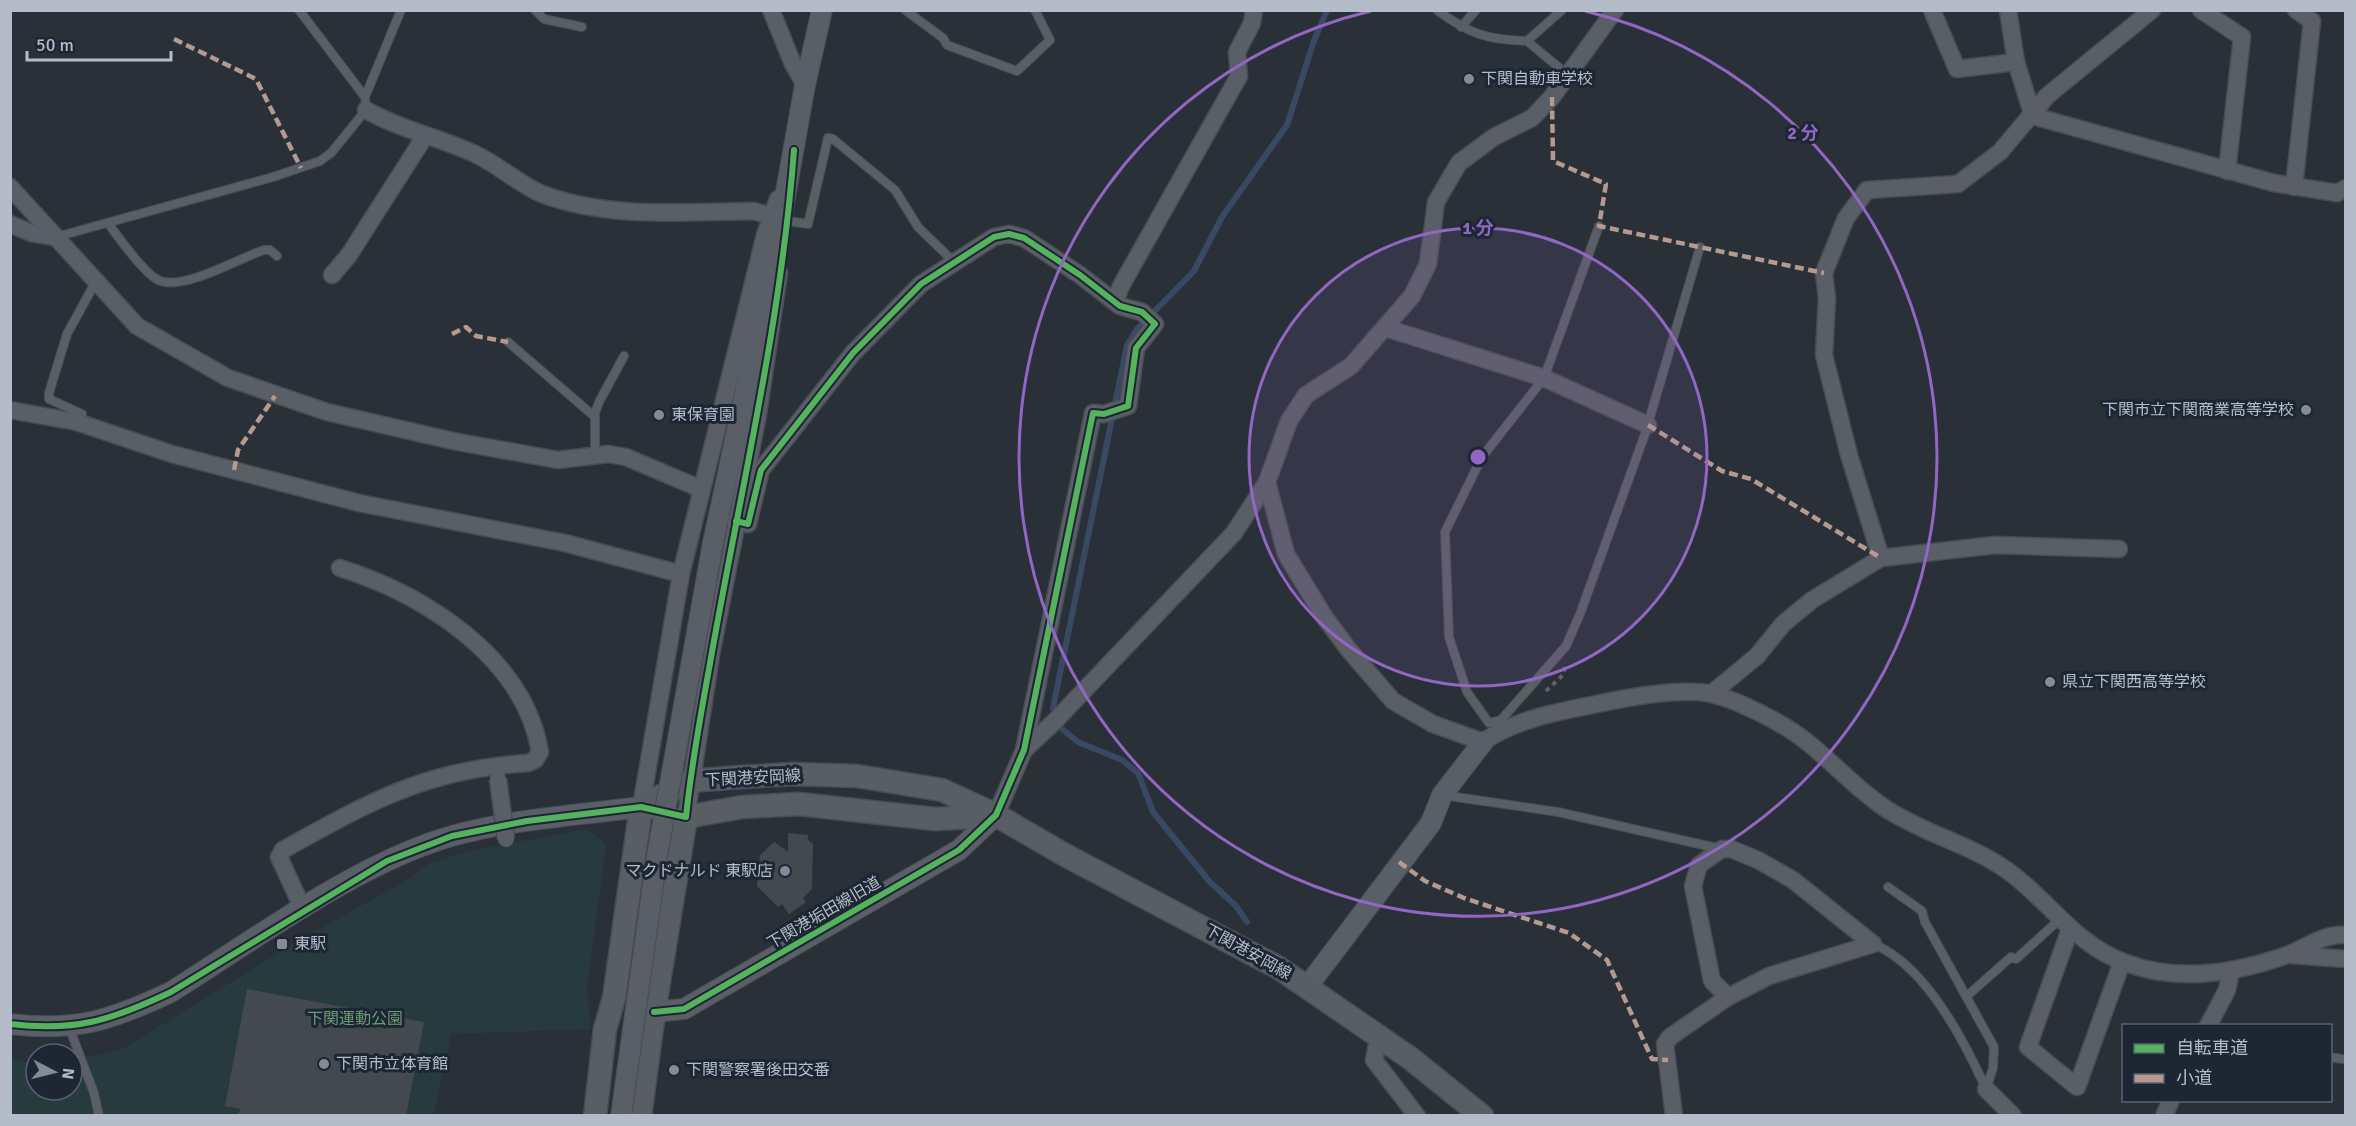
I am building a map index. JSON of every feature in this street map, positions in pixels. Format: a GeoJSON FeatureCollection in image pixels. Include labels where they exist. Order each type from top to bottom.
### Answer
{"type":"FeatureCollection","features":[{"type":"Feature","properties":{"kind":"main road","name":"下関港安岡線"},"geometry":{"type":"LineString","coordinates":[[641,807],[690,781],[794,774],[857,777],[942,790],[996,816],[1279,968],[1379,1036],[1482,1116]]}},
{"type":"Feature","properties":{"kind":"main road","name":"下関港安岡線"},"geometry":{"type":"LineString","coordinates":[[686,817],[742,807],[799,804],[935,819],[996,816]]}},
{"type":"Feature","properties":{"kind":"main road"},"geometry":{"type":"LineString","coordinates":[[595,1116],[605,1029],[614,998],[641,807]]}},
{"type":"Feature","properties":{"kind":"main road"},"geometry":{"type":"LineString","coordinates":[[640,1116],[654,1012],[686,817]]}},
{"type":"Feature","properties":{"kind":"street"},"geometry":{"type":"LineString","coordinates":[[771,10],[793,64],[805,85]]}},
{"type":"Feature","properties":{"kind":"street"},"geometry":{"type":"LineString","coordinates":[[10,1024],[69,1027],[110,1019],[171,992],[303,909],[387,861],[452,836],[527,821],[641,807],[686,817],[690,781],[735,521],[758,414],[781,219],[805,85],[822,10]]}},
{"type":"Feature","properties":{"kind":"street"},"geometry":{"type":"LineString","coordinates":[[1115,302],[1121,286],[1239,76],[1237,51],[1253,17],[1265,10]]}},
{"type":"Feature","properties":{"kind":"street"},"geometry":{"type":"LineString","coordinates":[[1024,750],[1054,722],[1234,533],[1267,482],[1289,421],[1306,395],[1351,366],[1412,296],[1428,264],[1436,202],[1459,163],[1494,137],[1532,118],[1552,97],[1614,10]]}},
{"type":"Feature","properties":{"kind":"street"},"geometry":{"type":"LineString","coordinates":[[1932,10],[1957,69],[2016,62]]}},
{"type":"Feature","properties":{"kind":"street"},"geometry":{"type":"LineString","coordinates":[[2008,10],[2016,62],[2033,116]]}},
{"type":"Feature","properties":{"kind":"street"},"geometry":{"type":"LineString","coordinates":[[1881,558],[1849,455],[1824,355],[1827,298],[1824,273],[1846,218],[1867,190],[1958,184],[2000,152],[2033,116],[2047,96],[2152,10]]}},
{"type":"Feature","properties":{"kind":"street"},"geometry":{"type":"LineString","coordinates":[[2201,10],[2242,37],[2227,171]]}},
{"type":"Feature","properties":{"kind":"street"},"geometry":{"type":"LineString","coordinates":[[2294,187],[2312,21],[2296,10]]}},
{"type":"Feature","properties":{"kind":"street"},"geometry":{"type":"LineString","coordinates":[[366,104],[389,124],[475,154],[540,193],[572,202],[627,210],[754,211],[781,219]]}},
{"type":"Feature","properties":{"kind":"street"},"geometry":{"type":"LineString","coordinates":[[2033,116],[2227,171],[2294,187],[2337,194],[2346,188]]}},
{"type":"Feature","properties":{"kind":"street"},"geometry":{"type":"LineString","coordinates":[[332,274],[350,255],[424,136]]}},
{"type":"Feature","properties":{"kind":"street"},"geometry":{"type":"LineString","coordinates":[[621,1116],[657,856],[713,543],[794,150]]}},
{"type":"Feature","properties":{"kind":"street"},"geometry":{"type":"LineString","coordinates":[[10,187],[95,283],[137,326],[228,378],[281,398],[364,422],[512,452],[558,459],[595,454],[626,457],[701,489]]}},
{"type":"Feature","properties":{"kind":"street"},"geometry":{"type":"LineString","coordinates":[[641,807],[681,574],[701,489],[765,235],[781,219]]}},
{"type":"Feature","properties":{"kind":"street"},"geometry":{"type":"LineString","coordinates":[[10,224],[31,232],[56,237]]}},
{"type":"Feature","properties":{"kind":"street"},"geometry":{"type":"LineString","coordinates":[[735,521],[748,524],[761,470],[853,353],[879,329],[907,296],[953,261],[994,237],[1009,234],[1024,238],[1120,306],[1148,317],[1155,324],[1136,348],[1126,407],[1104,414],[1094,413],[1024,750],[996,816]]}},
{"type":"Feature","properties":{"kind":"street"},"geometry":{"type":"LineString","coordinates":[[1386,328],[1544,378],[1648,425]]}},
{"type":"Feature","properties":{"kind":"street"},"geometry":{"type":"LineString","coordinates":[[10,410],[81,423],[172,454],[359,503],[565,543],[681,574]]}},
{"type":"Feature","properties":{"kind":"street"},"geometry":{"type":"LineString","coordinates":[[1267,482],[1286,554],[1325,618],[1349,650],[1393,701],[1433,724],[1483,742]]}},
{"type":"Feature","properties":{"kind":"street"},"geometry":{"type":"LineString","coordinates":[[1711,694],[1757,656],[1783,624],[1812,600],[1881,558],[1995,545],[2119,549]]}},
{"type":"Feature","properties":{"kind":"street"},"geometry":{"type":"LineString","coordinates":[[303,909],[279,857],[284,850],[391,792],[458,772],[496,772],[536,760],[540,752],[527,708],[507,676],[470,639],[433,613],[377,582],[340,568]]}},
{"type":"Feature","properties":{"kind":"street"},"geometry":{"type":"LineString","coordinates":[[1307,987],[1431,823],[1442,795],[1483,742],[1512,726],[1573,709],[1629,697],[1711,694],[1781,724],[1807,742],[1857,787],[1913,826],[1963,846],[2004,868],[2028,887],[2065,924],[2122,962],[2157,971],[2200,975],[2231,971],[2288,955],[2330,936],[2346,935]]}},
{"type":"Feature","properties":{"kind":"street"},"geometry":{"type":"LineString","coordinates":[[496,772],[506,839]]}},
{"type":"Feature","properties":{"kind":"street","name":"下関港垢田線旧道"},"geometry":{"type":"LineString","coordinates":[[654,1012],[684,1009],[869,904],[959,850],[996,816]]}},
{"type":"Feature","properties":{"kind":"street"},"geometry":{"type":"LineString","coordinates":[[1728,998],[1712,981],[1693,886],[1699,866],[1722,849],[1731,849],[1758,860],[1792,880],[1873,944]]}},
{"type":"Feature","properties":{"kind":"street"},"geometry":{"type":"LineString","coordinates":[[2065,924],[2028,1047],[2077,1087],[2122,962]]}},
{"type":"Feature","properties":{"kind":"street"},"geometry":{"type":"LineString","coordinates":[[1674,1116],[1665,1044],[1671,1037],[1728,998],[1769,976],[1873,944]]}},
{"type":"Feature","properties":{"kind":"street"},"geometry":{"type":"LineString","coordinates":[[2288,955],[2346,959]]}},
{"type":"Feature","properties":{"kind":"street"},"geometry":{"type":"LineString","coordinates":[[2209,1024],[2227,990],[2231,971]]}},
{"type":"Feature","properties":{"kind":"street"},"geometry":{"type":"LineString","coordinates":[[1379,1036],[1374,1060],[1417,1116]]}},
{"type":"Feature","properties":{"kind":"street"},"geometry":{"type":"LineString","coordinates":[[1986,1089],[2013,1116]]}},
{"type":"Feature","properties":{"kind":"lane"},"geometry":{"type":"LineString","coordinates":[[299,10],[366,104]]}},
{"type":"Feature","properties":{"kind":"lane"},"geometry":{"type":"LineString","coordinates":[[56,237],[273,177],[320,161],[331,153],[366,104],[401,10]]}},
{"type":"Feature","properties":{"kind":"lane"},"geometry":{"type":"LineString","coordinates":[[535,10],[544,19],[582,27]]}},
{"type":"Feature","properties":{"kind":"lane"},"geometry":{"type":"LineString","coordinates":[[905,10],[942,38],[947,45],[1017,71],[1050,40],[1035,10]]}},
{"type":"Feature","properties":{"kind":"lane"},"geometry":{"type":"LineString","coordinates":[[1437,10],[1461,27],[1484,38],[1527,41],[1568,75]]}},
{"type":"Feature","properties":{"kind":"lane"},"geometry":{"type":"LineString","coordinates":[[1461,27],[1476,10]]}},
{"type":"Feature","properties":{"kind":"lane"},"geometry":{"type":"LineString","coordinates":[[1527,41],[1562,10]]}},
{"type":"Feature","properties":{"kind":"lane"},"geometry":{"type":"LineString","coordinates":[[781,219],[808,224],[828,138],[833,139],[895,190],[918,227],[953,261]]}},
{"type":"Feature","properties":{"kind":"lane"},"geometry":{"type":"LineString","coordinates":[[108,223],[135,257],[157,279],[165,281],[182,282],[264,250],[270,250],[277,256]]}},
{"type":"Feature","properties":{"kind":"lane"},"geometry":{"type":"LineString","coordinates":[[1599,226],[1544,378],[1482,457],[1445,532],[1449,637],[1467,692],[1489,723],[1502,720],[1566,646],[1606,544],[1648,425],[1701,247]]}},
{"type":"Feature","properties":{"kind":"lane"},"geometry":{"type":"LineString","coordinates":[[81,423],[82,414],[49,399],[49,393],[67,334],[95,283]]}},
{"type":"Feature","properties":{"kind":"lane"},"geometry":{"type":"LineString","coordinates":[[508,342],[595,417]]}},
{"type":"Feature","properties":{"kind":"lane"},"geometry":{"type":"LineString","coordinates":[[595,454],[595,417],[599,402],[615,377],[624,356]]}},
{"type":"Feature","properties":{"kind":"lane"},"geometry":{"type":"LineString","coordinates":[[1442,795],[1558,812],[1722,849]]}},
{"type":"Feature","properties":{"kind":"lane"},"geometry":{"type":"LineString","coordinates":[[1888,886],[1922,910],[1925,921],[1968,995],[1994,1047],[1993,1068],[1986,1089]]}},
{"type":"Feature","properties":{"kind":"lane"},"geometry":{"type":"LineString","coordinates":[[1968,995],[2011,957],[2016,959],[2065,924]]}},
{"type":"Feature","properties":{"kind":"lane"},"geometry":{"type":"LineString","coordinates":[[1873,944],[1889,950],[1925,986],[1977,1069],[1986,1089]]}},
{"type":"Feature","properties":{"kind":"lane"},"geometry":{"type":"LineString","coordinates":[[69,1027],[94,1093],[99,1116]]}},
{"type":"Feature","properties":{"kind":"lane"},"geometry":{"type":"LineString","coordinates":[[2332,1057],[2342,1059]]}},
{"type":"Feature","properties":{"kind":"green space","name":"下関運動公園"},"geometry":{"type":"Polygon","coordinates":[[[586,829],[602,840],[606,846],[587,987],[591,1029],[451,1034],[434,1115],[11,1115],[10,1057],[24,1062],[24,1102],[84,1102],[84,1058],[123,1049],[296,942],[402,883],[427,865],[465,852],[586,829]]]}},
{"type":"Feature","properties":{"kind":"building","name":"マクドナルド 東駅店"},"geometry":{"type":"Polygon","coordinates":[[[788,833],[808,835],[808,840],[813,844],[812,889],[803,898],[806,902],[789,914],[782,904],[778,907],[757,886],[760,855],[774,842],[788,852],[788,833]]]}},
{"type":"Feature","properties":{"kind":"building","name":"下関市立体育館"},"geometry":{"type":"Polygon","coordinates":[[[247,989],[424,1022],[406,1116],[238,1116],[240,1109],[225,1106],[247,989]]]}},
{"type":"Feature","properties":{"kind":"waterway"},"geometry":{"type":"LineString","coordinates":[[1053,708],[1127,345],[1137,329],[1194,271],[1222,217],[1287,125],[1314,41],[1327,10]]}},
{"type":"Feature","properties":{"kind":"waterway"},"geometry":{"type":"LineString","coordinates":[[1062,729],[1078,742],[1122,760],[1138,773],[1153,812],[1209,881],[1236,906],[1247,922]]}},
{"type":"Feature","properties":{"kind":"marked path"},"geometry":{"type":"LineString","coordinates":[[174,39],[256,79],[301,168]]}},
{"type":"Feature","properties":{"kind":"marked path"},"geometry":{"type":"LineString","coordinates":[[1552,97],[1553,161],[1606,184],[1599,226],[1824,273]]}},
{"type":"Feature","properties":{"kind":"marked path"},"geometry":{"type":"LineString","coordinates":[[452,334],[466,327],[476,336],[508,342]]}},
{"type":"Feature","properties":{"kind":"marked path"},"geometry":{"type":"LineString","coordinates":[[234,470],[238,450],[275,396]]}},
{"type":"Feature","properties":{"kind":"marked path"},"geometry":{"type":"LineString","coordinates":[[1648,425],[1722,471],[1751,479],[1881,558]]}},
{"type":"Feature","properties":{"kind":"marked path"},"geometry":{"type":"LineString","coordinates":[[1399,862],[1425,881],[1464,898],[1569,933],[1607,960],[1652,1059],[1668,1060]]}},
{"type":"Feature","properties":{"kind":"cycle path"},"geometry":{"type":"LineString","coordinates":[[10,1024],[74,1025],[112,1017],[150,1002],[171,992],[387,861],[452,836],[527,821],[641,807],[686,817],[702,706],[769,346],[788,215],[794,150]]}},
{"type":"Feature","properties":{"kind":"cycle path"},"geometry":{"type":"LineString","coordinates":[[654,1012],[684,1009],[959,850],[996,815],[1024,750],[1093,413],[1104,414],[1128,406],[1136,348],[1155,324],[1142,312],[1120,306],[1080,275],[1024,238],[1009,234],[994,237],[921,284],[853,353],[761,470],[748,524],[736,521]]}},
{"type":"Feature","properties":{"kind":"place","name":"下関自動車学校"},"geometry":{"type":"Point","coordinates":[1469,79]}},
{"type":"Feature","properties":{"kind":"place","name":"下関市立下関商業高等学校"},"geometry":{"type":"Point","coordinates":[2306,410]}},
{"type":"Feature","properties":{"kind":"place","name":"東保育園"},"geometry":{"type":"Point","coordinates":[659,415]}},
{"type":"Feature","properties":{"kind":"place","name":"県立下関西高等学校"},"geometry":{"type":"Point","coordinates":[2050,682]}},
{"type":"Feature","properties":{"kind":"place","name":"マクドナルド 東駅店"},"geometry":{"type":"Point","coordinates":[785,871]}},
{"type":"Feature","properties":{"kind":"place","name":"東駅"},"geometry":{"type":"Point","coordinates":[282,944]}},
{"type":"Feature","properties":{"kind":"place","name":"下関市立体育館"},"geometry":{"type":"Point","coordinates":[324,1064]}},
{"type":"Feature","properties":{"kind":"place","name":"下関警察署後田交番"},"geometry":{"type":"Point","coordinates":[674,1070]}}]}
